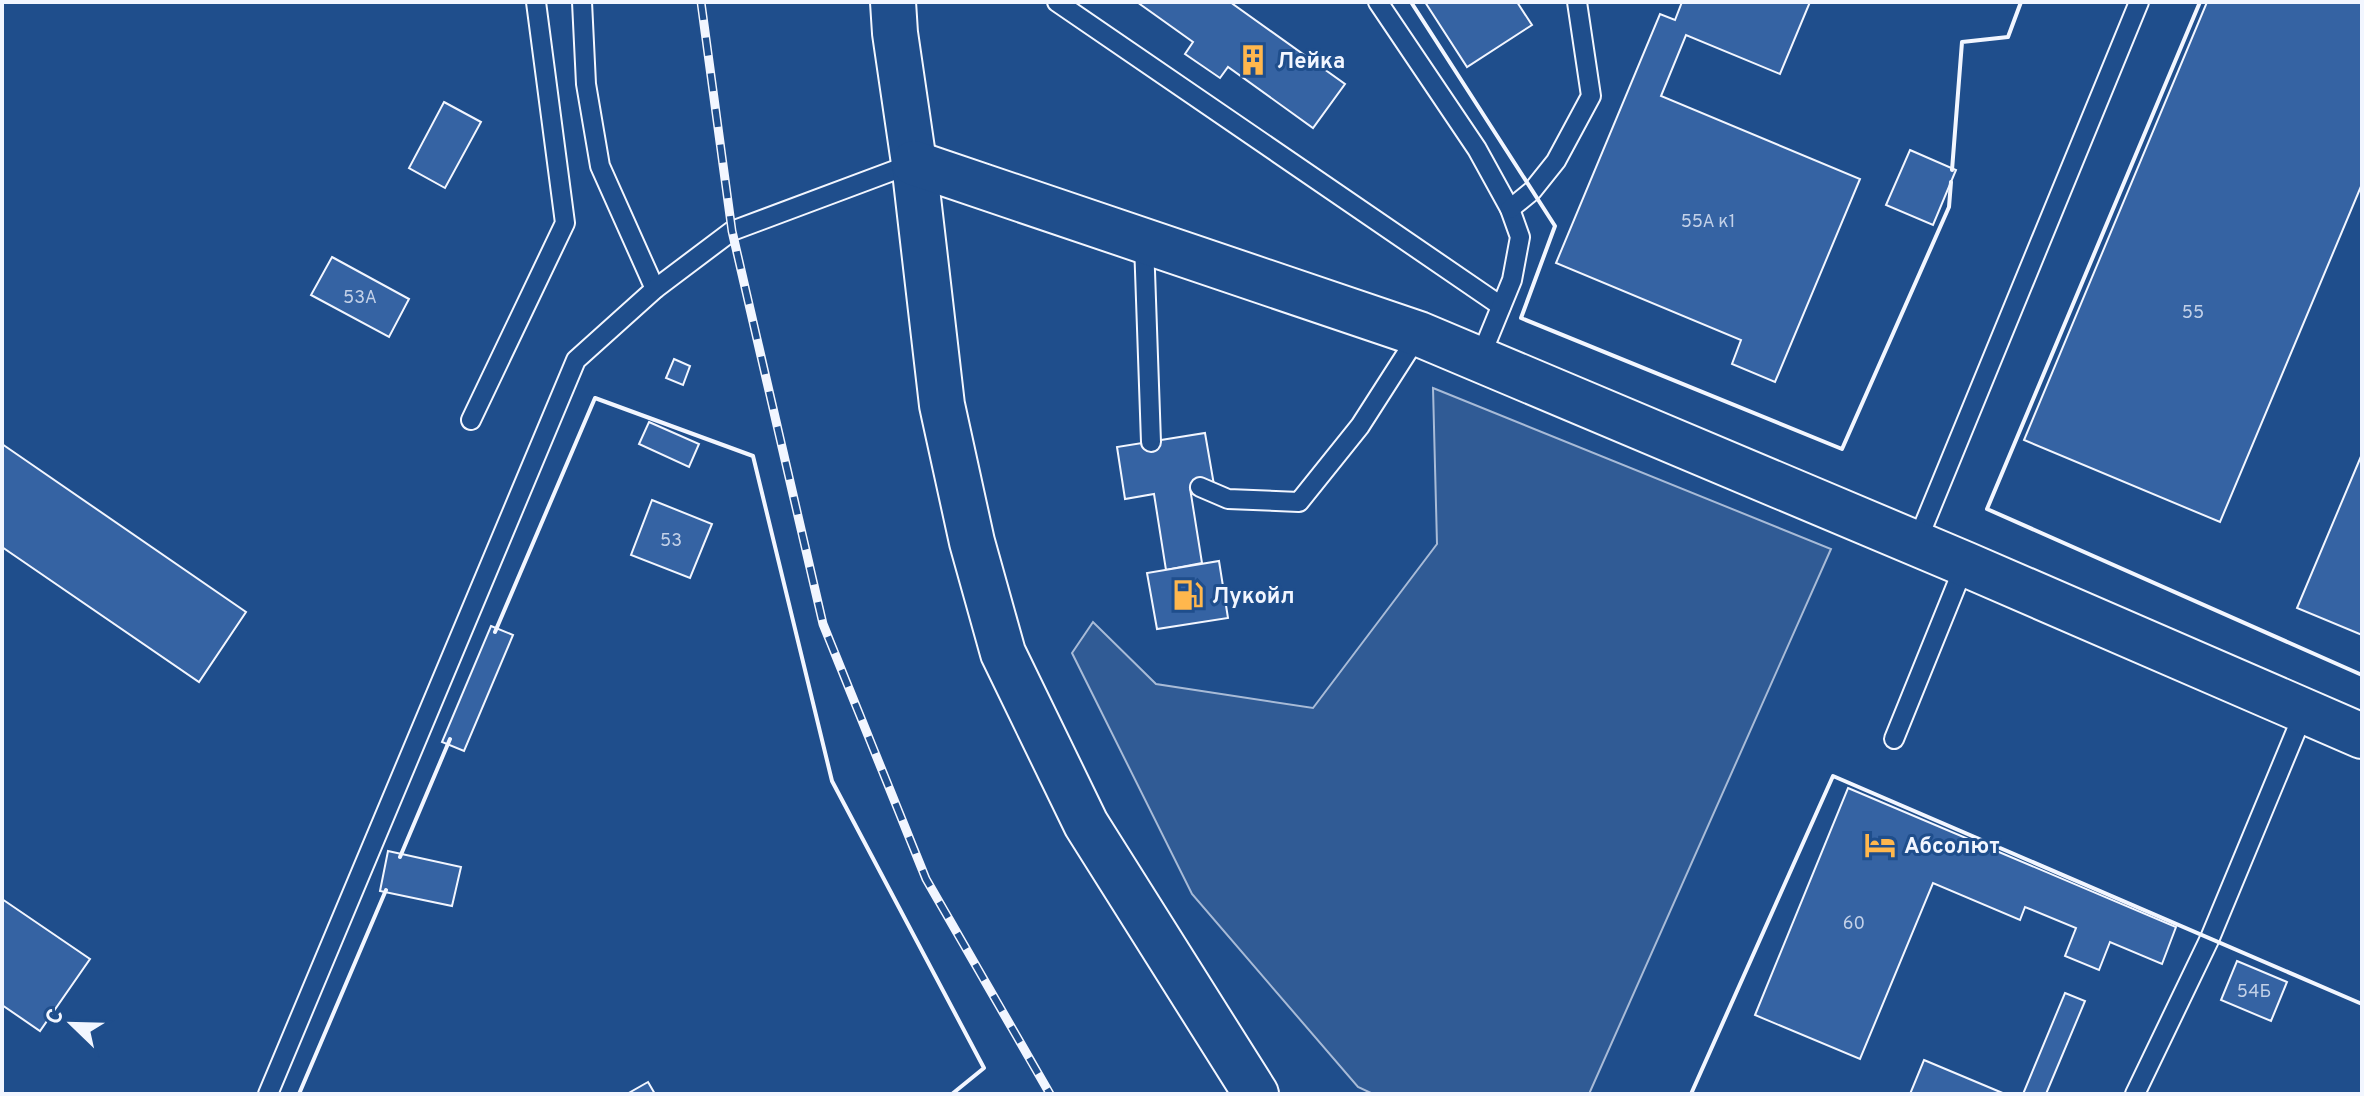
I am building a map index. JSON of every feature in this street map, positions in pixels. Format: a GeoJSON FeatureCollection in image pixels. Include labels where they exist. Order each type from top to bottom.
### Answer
{"type":"FeatureCollection","features":[{"type":"Feature","properties":{"kind":"street"},"geometry":{"type":"LineString","coordinates":[[893,2],[942,405],[972,542],[1003,653],[1086,824],[1256,1094]]}},
{"type":"Feature","properties":{"kind":"street"},"geometry":{"type":"LineString","coordinates":[[914,163],[1419,334],[1480,358],[2362,736]]}},
{"type":"Feature","properties":{"kind":"lane"},"geometry":{"type":"LineString","coordinates":[[471,420],[565,223],[536,2]]}},
{"type":"Feature","properties":{"kind":"lane"},"geometry":{"type":"LineString","coordinates":[[582,2],[586,84],[600,166],[655,289]]}},
{"type":"Feature","properties":{"kind":"lane"},"geometry":{"type":"LineString","coordinates":[[1057,2],[1501,306]]}},
{"type":"Feature","properties":{"kind":"lane"},"geometry":{"type":"LineString","coordinates":[[1378,2],[1477,149],[1510,209],[1520,237],[1512,280],[1480,358]]}},
{"type":"Feature","properties":{"kind":"lane"},"geometry":{"type":"LineString","coordinates":[[1510,209],[1532,191],[1556,161],[1591,96],[1577,2]]}},
{"type":"Feature","properties":{"kind":"lane"},"geometry":{"type":"LineString","coordinates":[[1916,544],[2139,2]]}},
{"type":"Feature","properties":{"kind":"lane"},"geometry":{"type":"LineString","coordinates":[[268,1094],[576,360],[655,289],[732,231],[914,163]]}},
{"type":"Feature","properties":{"kind":"lane"},"geometry":{"type":"LineString","coordinates":[[1144,240],[1151,442]]}},
{"type":"Feature","properties":{"kind":"lane"},"geometry":{"type":"LineString","coordinates":[[1200,487],[1228,499],[1299,502],[1360,426],[1419,334]]}},
{"type":"Feature","properties":{"kind":"lane"},"geometry":{"type":"LineString","coordinates":[[1894,739],[1965,564]]}},
{"type":"Feature","properties":{"kind":"lane"},"geometry":{"type":"LineString","coordinates":[[2135,1094],[2210,938],[2304,712]]}},
{"type":"Feature","properties":{"kind":"shaded area"},"geometry":{"type":"Polygon","coordinates":[[[1433,388],[1831,549],[1589,1094],[1373,1094],[1358,1087],[1192,894],[1072,653],[1093,622],[1156,684],[1313,708],[1437,544],[1433,388]]]}},
{"type":"Feature","properties":{"kind":"building","name":"Лейка"},"geometry":{"type":"Polygon","coordinates":[[[1137,2],[1230,2],[1345,84],[1313,128],[1228,67],[1220,78],[1185,54],[1193,42],[1137,2]]]}},
{"type":"Feature","properties":{"kind":"building"},"geometry":{"type":"Polygon","coordinates":[[[1425,2],[1517,2],[1532,25],[1467,67],[1425,2]]]}},
{"type":"Feature","properties":{"kind":"building"},"geometry":{"type":"Polygon","coordinates":[[[1682,2],[1810,2],[1780,74],[1686,35],[1661,96],[1860,179],[1775,382],[1732,364],[1741,340],[1556,263],[1660,14],[1675,20],[1682,2]]]}},
{"type":"Feature","properties":{"kind":"building"},"geometry":{"type":"Polygon","coordinates":[[[2207,2],[2362,2],[2362,184],[2220,522],[2024,440],[2207,2]]]}},
{"type":"Feature","properties":{"kind":"building"},"geometry":{"type":"Polygon","coordinates":[[[444,102],[481,122],[445,188],[409,168],[444,102]]]}},
{"type":"Feature","properties":{"kind":"building"},"geometry":{"type":"Polygon","coordinates":[[[1910,150],[1956,170],[1933,225],[1886,205],[1910,150]]]}},
{"type":"Feature","properties":{"kind":"building"},"geometry":{"type":"Polygon","coordinates":[[[332,257],[409,299],[389,337],[311,295],[332,257]]]}},
{"type":"Feature","properties":{"kind":"building"},"geometry":{"type":"Polygon","coordinates":[[[674,359],[690,366],[683,385],[666,378],[674,359]]]}},
{"type":"Feature","properties":{"kind":"building"},"geometry":{"type":"Polygon","coordinates":[[[649,422],[699,444],[689,467],[639,444],[649,422]]]}},
{"type":"Feature","properties":{"kind":"building"},"geometry":{"type":"Polygon","coordinates":[[[1205,433],[1214,485],[1190,488],[1202,563],[1166,570],[1154,494],[1125,499],[1117,447],[1205,433]]]}},
{"type":"Feature","properties":{"kind":"building"},"geometry":{"type":"Polygon","coordinates":[[[2,444],[246,612],[199,682],[2,547],[2,444]]]}},
{"type":"Feature","properties":{"kind":"building"},"geometry":{"type":"Polygon","coordinates":[[[2362,454],[2362,635],[2297,608],[2362,454]]]}},
{"type":"Feature","properties":{"kind":"building"},"geometry":{"type":"Polygon","coordinates":[[[652,500],[712,524],[690,578],[631,555],[652,500]]]}},
{"type":"Feature","properties":{"kind":"building","name":"Лукойл"},"geometry":{"type":"Polygon","coordinates":[[[1219,561],[1228,618],[1157,629],[1147,573],[1219,561]]]}},
{"type":"Feature","properties":{"kind":"building"},"geometry":{"type":"Polygon","coordinates":[[[491,626],[513,635],[464,751],[442,742],[491,626]]]}},
{"type":"Feature","properties":{"kind":"building"},"geometry":{"type":"Polygon","coordinates":[[[1848,788],[2176,927],[2162,964],[2110,942],[2099,970],[2065,956],[2076,928],[2025,907],[2020,920],[1933,883],[1860,1059],[1755,1015],[1848,788]]]}},
{"type":"Feature","properties":{"kind":"building"},"geometry":{"type":"Polygon","coordinates":[[[388,851],[461,867],[452,906],[380,891],[388,851]]]}},
{"type":"Feature","properties":{"kind":"building"},"geometry":{"type":"Polygon","coordinates":[[[2,899],[90,959],[40,1031],[2,1005],[2,899]]]}},
{"type":"Feature","properties":{"kind":"building"},"geometry":{"type":"Polygon","coordinates":[[[2237,961],[2287,982],[2271,1021],[2221,1000],[2237,961]]]}},
{"type":"Feature","properties":{"kind":"building"},"geometry":{"type":"Polygon","coordinates":[[[2065,993],[2085,1001],[2046,1094],[2023,1094],[2065,993]]]}},
{"type":"Feature","properties":{"kind":"building"},"geometry":{"type":"Polygon","coordinates":[[[1924,1060],[2005,1094],[1910,1094],[1924,1060]]]}},
{"type":"Feature","properties":{"kind":"building"},"geometry":{"type":"Polygon","coordinates":[[[648,1082],[655,1094],[627,1094],[648,1082]]]}},
{"type":"Feature","properties":{"kind":"railway"},"geometry":{"type":"LineString","coordinates":[[701,2],[732,231],[823,624],[926,879],[1050,1094]]}},
{"type":"Feature","properties":{"kind":"wall"},"geometry":{"type":"LineString","coordinates":[[1411,2],[1555,226],[1521,318],[1842,449],[1949,207],[1951,182]]}},
{"type":"Feature","properties":{"kind":"wall"},"geometry":{"type":"LineString","coordinates":[[1952,170],[1962,42],[2008,37],[2021,2]]}},
{"type":"Feature","properties":{"kind":"wall"},"geometry":{"type":"LineString","coordinates":[[2200,2],[1987,509],[2362,675]]}},
{"type":"Feature","properties":{"kind":"wall"},"geometry":{"type":"LineString","coordinates":[[495,632],[595,398],[753,456],[832,781],[984,1068],[952,1094]]}},
{"type":"Feature","properties":{"kind":"wall"},"geometry":{"type":"LineString","coordinates":[[400,857],[450,739]]}},
{"type":"Feature","properties":{"kind":"wall"},"geometry":{"type":"LineString","coordinates":[[1691,1094],[1833,776],[2362,1004]]}},
{"type":"Feature","properties":{"kind":"wall"},"geometry":{"type":"LineString","coordinates":[[299,1094],[386,890]]}},
{"type":"Feature","properties":{"kind":"place","name":"Лейка"},"geometry":{"type":"Point","coordinates":[1253,60]}},
{"type":"Feature","properties":{"kind":"place","name":"Лукойл"},"geometry":{"type":"Point","coordinates":[1188,595]}},
{"type":"Feature","properties":{"kind":"place","name":"Абсолют"},"geometry":{"type":"Point","coordinates":[1880,845]}}]}
